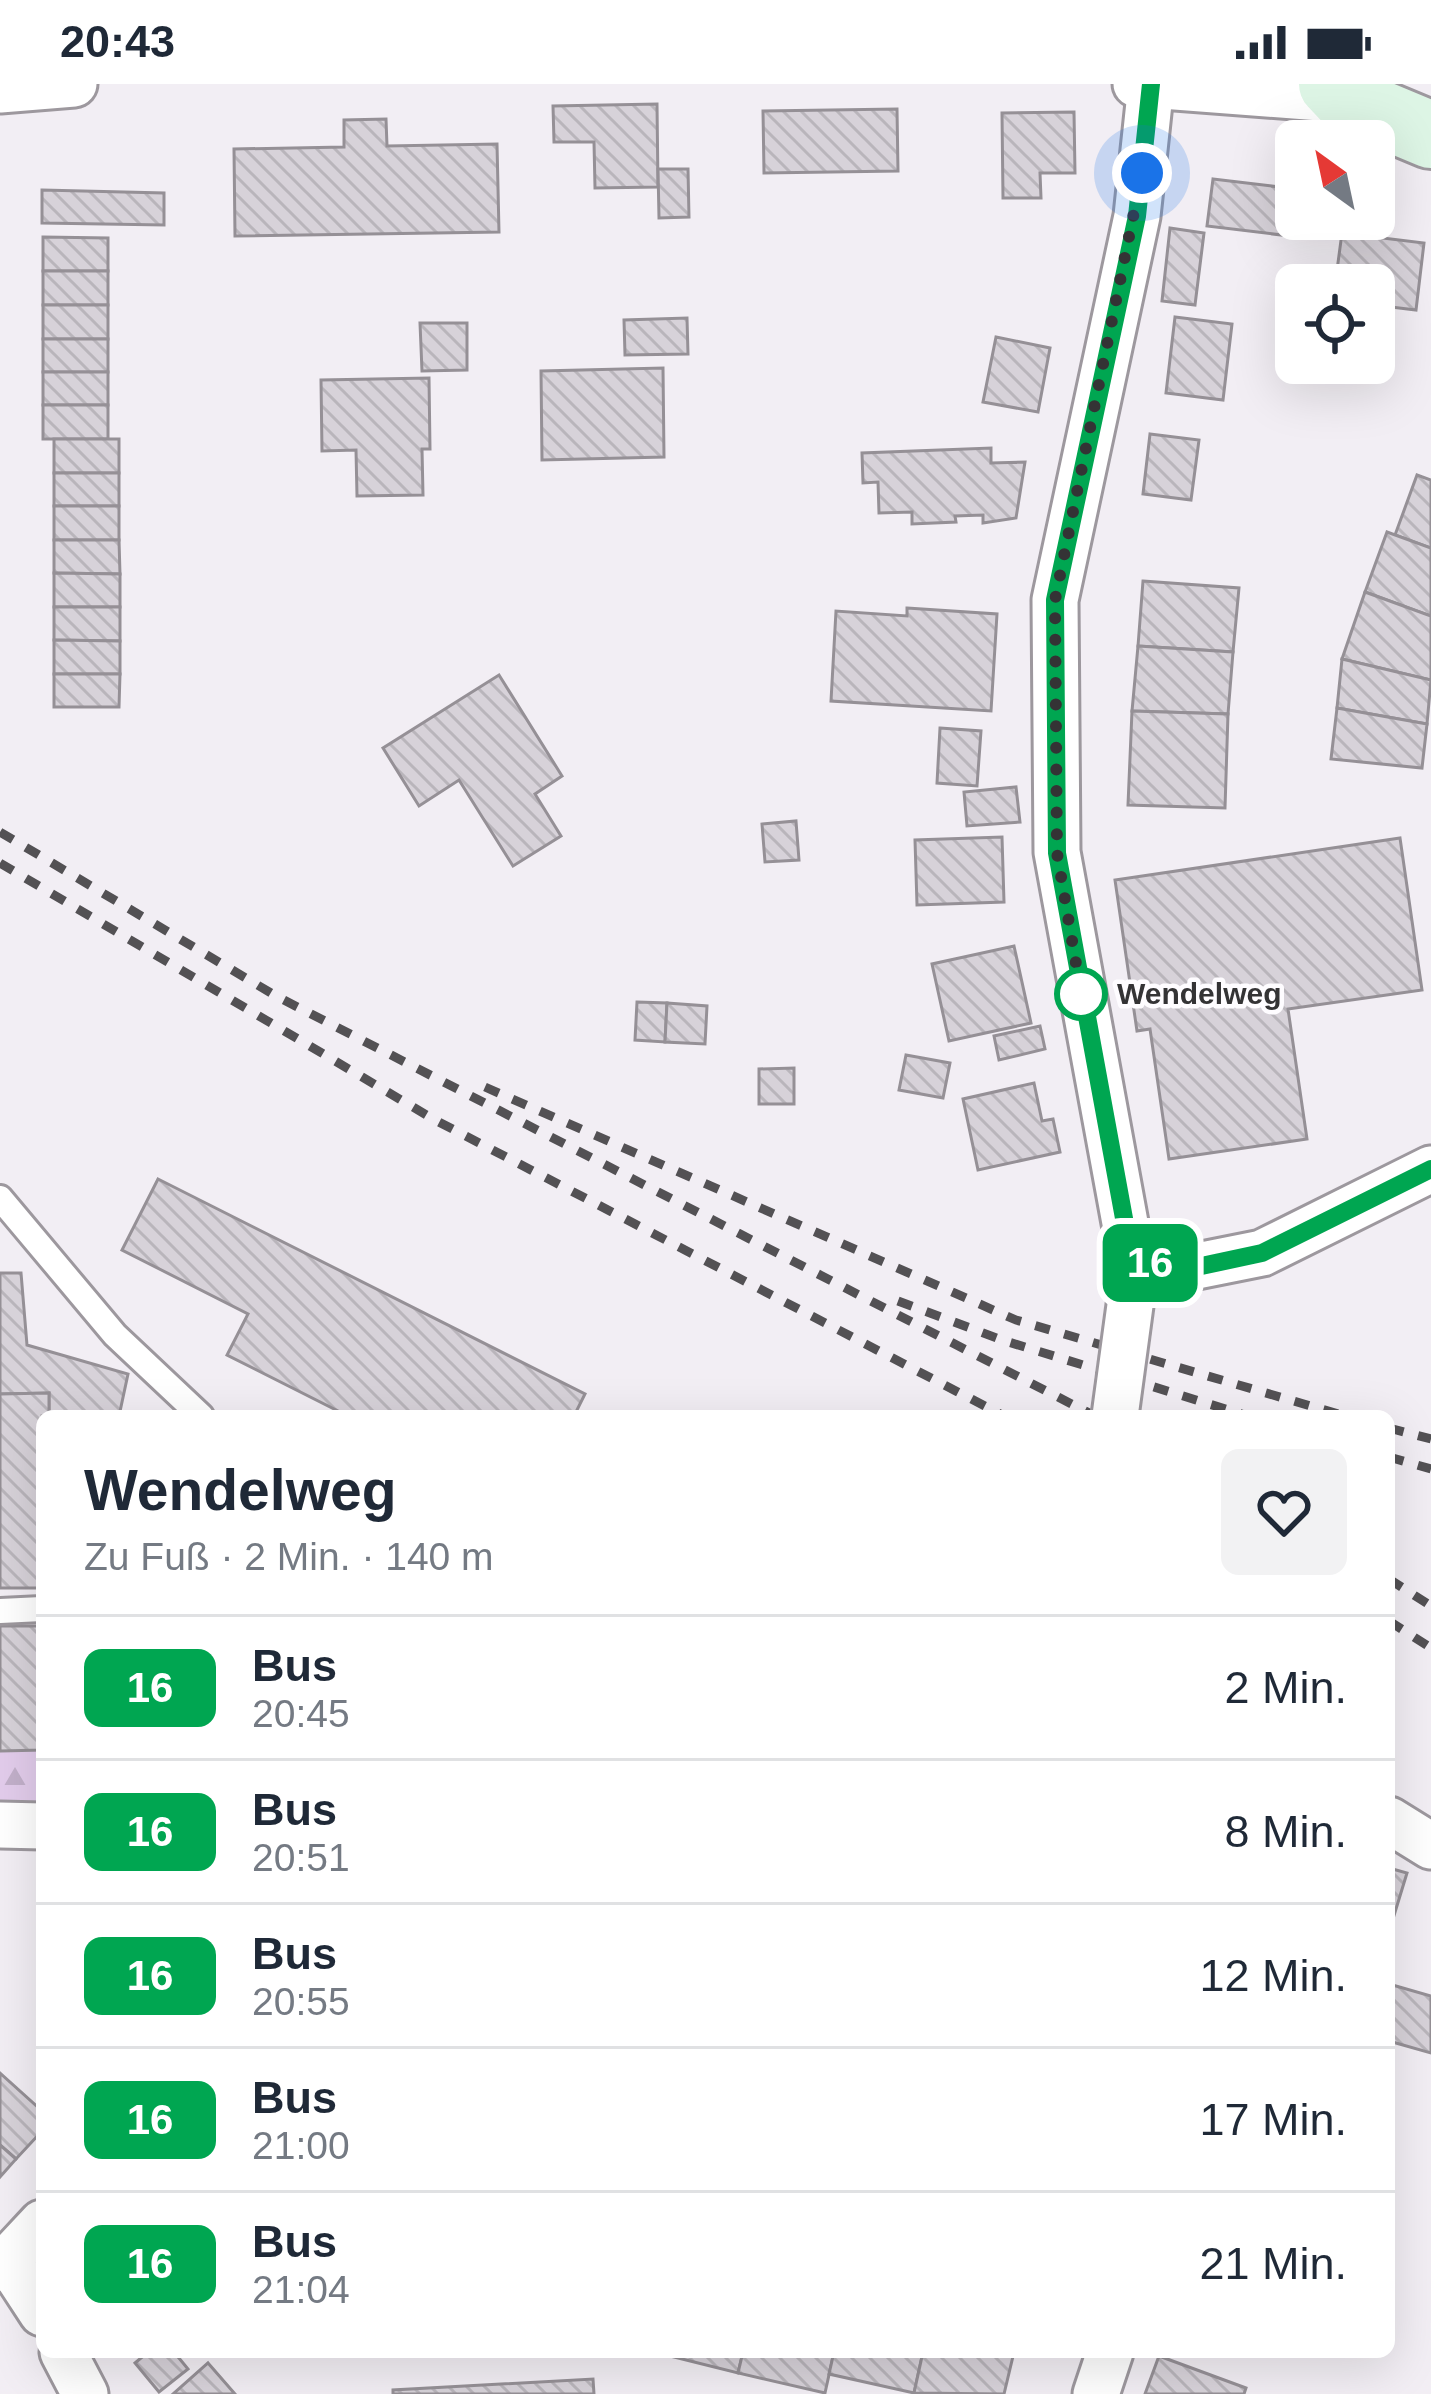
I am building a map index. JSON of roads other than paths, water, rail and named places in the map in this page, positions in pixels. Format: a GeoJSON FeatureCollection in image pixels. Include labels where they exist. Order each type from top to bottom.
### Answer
{"type":"FeatureCollection","features":[{"type":"Feature","properties":{"kind":"main road"},"geometry":{"type":"LineString","coordinates":[[1339,92],[1431,135]]}},
{"type":"Feature","properties":{"kind":"street"},"geometry":{"type":"LineString","coordinates":[[0,90],[74,84]]}},
{"type":"Feature","properties":{"kind":"street"},"geometry":{"type":"LineString","coordinates":[[1116,1410],[1131,1280],[1057,853],[1055,600],[1137,216],[1146,85],[1339,92]]}},
{"type":"Feature","properties":{"kind":"street"},"geometry":{"type":"LineString","coordinates":[[1131,1280],[1262,1253],[1431,1168]]}},
{"type":"Feature","properties":{"kind":"street"},"geometry":{"type":"LineString","coordinates":[[1395,1824],[1431,1846]]}},
{"type":"Feature","properties":{"kind":"street"},"geometry":{"type":"LineString","coordinates":[[0,1825],[36,1826]]}},
{"type":"Feature","properties":{"kind":"street"},"geometry":{"type":"LineString","coordinates":[[36,2229],[4,2264],[36,2305]]}},
{"type":"Feature","properties":{"kind":"street"},"geometry":{"type":"LineString","coordinates":[[66,2358],[85,2394]]}},
{"type":"Feature","properties":{"kind":"street"},"geometry":{"type":"LineString","coordinates":[[1096,2394],[1108,2358]]}},
{"type":"Feature","properties":{"kind":"lane"},"geometry":{"type":"LineString","coordinates":[[0,1198],[115,1335],[195,1410]]}},
{"type":"Feature","properties":{"kind":"lane"},"geometry":{"type":"LineString","coordinates":[[0,1611],[36,1609]]}},
{"type":"Feature","properties":{"kind":"railway"},"geometry":{"type":"LineString","coordinates":[[0,832],[276,996],[1083,1410]]}},
{"type":"Feature","properties":{"kind":"railway"},"geometry":{"type":"LineString","coordinates":[[0,863],[435,1120],[992,1410]]}},
{"type":"Feature","properties":{"kind":"railway"},"geometry":{"type":"LineString","coordinates":[[485,1087],[1016,1320],[1324,1410]]}},
{"type":"Feature","properties":{"kind":"railway"},"geometry":{"type":"LineString","coordinates":[[898,1301],[1002,1340],[1229,1410]]}},
{"type":"Feature","properties":{"kind":"railway"},"geometry":{"type":"LineString","coordinates":[[1395,1430],[1431,1439]]}},
{"type":"Feature","properties":{"kind":"railway"},"geometry":{"type":"LineString","coordinates":[[1395,1459],[1431,1469]]}},
{"type":"Feature","properties":{"kind":"railway"},"geometry":{"type":"LineString","coordinates":[[1395,1583],[1431,1606]]}},
{"type":"Feature","properties":{"kind":"railway"},"geometry":{"type":"LineString","coordinates":[[1395,1625],[1431,1648]]}},
{"type":"Feature","properties":{"kind":"place","name":"Wendelweg"},"geometry":{"type":"Point","coordinates":[1081,994]}}]}
